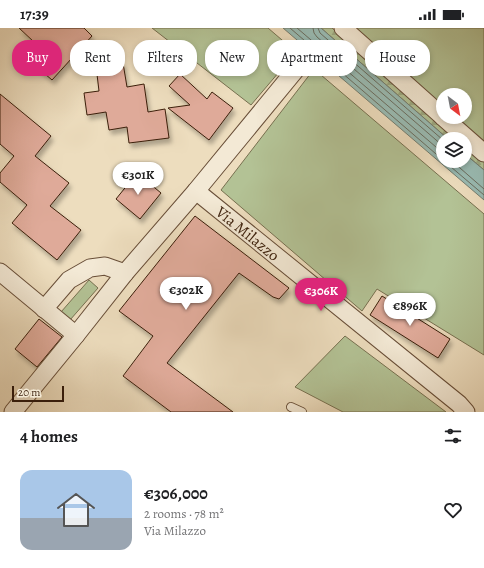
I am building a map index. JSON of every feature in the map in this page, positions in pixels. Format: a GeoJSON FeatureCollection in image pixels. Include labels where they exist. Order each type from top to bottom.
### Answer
{"type":"FeatureCollection","features":[{"type":"Feature","properties":{"kind":"street"},"geometry":{"type":"LineString","coordinates":[[343,28],[436,111]]}},
{"type":"Feature","properties":{"kind":"street"},"geometry":{"type":"LineString","coordinates":[[13,412],[125,273],[196,192],[291,76]]}},
{"type":"Feature","properties":{"kind":"street"},"geometry":{"type":"LineString","coordinates":[[451,124],[484,153]]}},
{"type":"Feature","properties":{"kind":"street","name":"Via Milazzo"},"geometry":{"type":"LineString","coordinates":[[196,192],[459,404],[466,412]]}},
{"type":"Feature","properties":{"kind":"street"},"geometry":{"type":"LineString","coordinates":[[44,309],[69,280],[90,268],[105,266],[125,273]]}},
{"type":"Feature","properties":{"kind":"street"},"geometry":{"type":"LineString","coordinates":[[0,272],[76,335]]}},
{"type":"Feature","properties":{"kind":"lane"},"geometry":{"type":"LineString","coordinates":[[291,407],[302,412]]}},
{"type":"Feature","properties":{"kind":"green space"},"geometry":{"type":"Polygon","coordinates":[[[152,28],[268,28],[282,40],[267,40],[267,76],[276,76],[251,105],[214,76],[259,76],[259,40],[205,40],[205,69],[197,63],[197,40],[167,40],[152,28]]]}},
{"type":"Feature","properties":{"kind":"green space"},"geometry":{"type":"Polygon","coordinates":[[[321,28],[332,28],[346,40],[335,40],[321,28]]]}},
{"type":"Feature","properties":{"kind":"green space"},"geometry":{"type":"Polygon","coordinates":[[[349,28],[484,28],[484,144],[461,124],[472,124],[472,88],[436,88],[436,103],[405,76],[430,76],[430,40],[365,40],[365,42],[349,28]]]}},
{"type":"Feature","properties":{"kind":"green space"},"geometry":{"type":"Polygon","coordinates":[[[357,50],[365,56],[365,66],[357,59],[357,50]]]}},
{"type":"Feature","properties":{"kind":"green space"},"geometry":{"type":"Polygon","coordinates":[[[309,76],[322,76],[484,214],[484,355],[377,289],[362,311],[221,190],[309,76]]]}},
{"type":"Feature","properties":{"kind":"green space"},"geometry":{"type":"Polygon","coordinates":[[[376,76],[388,76],[436,117],[436,124],[444,124],[453,132],[440,132],[376,76]]]}},
{"type":"Feature","properties":{"kind":"green space"},"geometry":{"type":"Polygon","coordinates":[[[472,149],[484,159],[484,170],[472,160],[472,149]]]}},
{"type":"Feature","properties":{"kind":"green space"},"geometry":{"type":"Polygon","coordinates":[[[89,280],[98,288],[70,320],[61,312],[89,280]]]}},
{"type":"Feature","properties":{"kind":"green space"},"geometry":{"type":"Polygon","coordinates":[[[345,336],[446,412],[343,412],[295,387],[345,336]]]}},
{"type":"Feature","properties":{"kind":"water"},"geometry":{"type":"Polygon","coordinates":[[[283,28],[321,28],[335,40],[297,40],[283,28]]]}},
{"type":"Feature","properties":{"kind":"water"},"geometry":{"type":"Polygon","coordinates":[[[357,59],[365,66],[365,76],[376,76],[440,132],[436,132],[436,159],[339,76],[357,76],[357,59]]]}},
{"type":"Feature","properties":{"kind":"water"},"geometry":{"type":"Polygon","coordinates":[[[472,160],[484,170],[484,200],[447,168],[472,168],[472,160]]]}},
{"type":"Feature","properties":{"kind":"building"},"geometry":{"type":"Polygon","coordinates":[[[19,28],[84,28],[92,36],[88,40],[70,40],[70,60],[62,69],[62,40],[32,40],[19,28]]]}},
{"type":"Feature","properties":{"kind":"building"},"geometry":{"type":"Polygon","coordinates":[[[125,75],[127,87],[144,84],[148,112],[165,109],[169,138],[129,143],[127,127],[109,130],[106,112],[87,115],[84,93],[99,91],[97,76],[125,75]]]}},
{"type":"Feature","properties":{"kind":"building"},"geometry":{"type":"Polygon","coordinates":[[[47,76],[56,76],[52,80],[47,76]]]}},
{"type":"Feature","properties":{"kind":"building"},"geometry":{"type":"Polygon","coordinates":[[[178,76],[182,76],[207,99],[212,92],[233,108],[209,140],[168,108],[190,105],[169,86],[178,76]]]}},
{"type":"Feature","properties":{"kind":"building"},"geometry":{"type":"Polygon","coordinates":[[[0,94],[51,136],[35,156],[69,183],[50,206],[81,230],[57,260],[12,223],[27,205],[0,182],[0,173],[14,156],[0,144],[0,94]]]}},
{"type":"Feature","properties":{"kind":"building"},"geometry":{"type":"Polygon","coordinates":[[[137,173],[161,193],[140,219],[116,199],[137,173]]]}},
{"type":"Feature","properties":{"kind":"building"},"geometry":{"type":"Polygon","coordinates":[[[195,216],[289,288],[279,299],[273,297],[239,273],[167,363],[233,412],[171,412],[123,376],[153,336],[119,311],[195,216]]]}},
{"type":"Feature","properties":{"kind":"building"},"geometry":{"type":"Polygon","coordinates":[[[382,296],[450,339],[438,358],[370,315],[382,296]]]}},
{"type":"Feature","properties":{"kind":"building"},"geometry":{"type":"Polygon","coordinates":[[[39,319],[62,337],[37,367],[15,349],[39,319]]]}}]}
